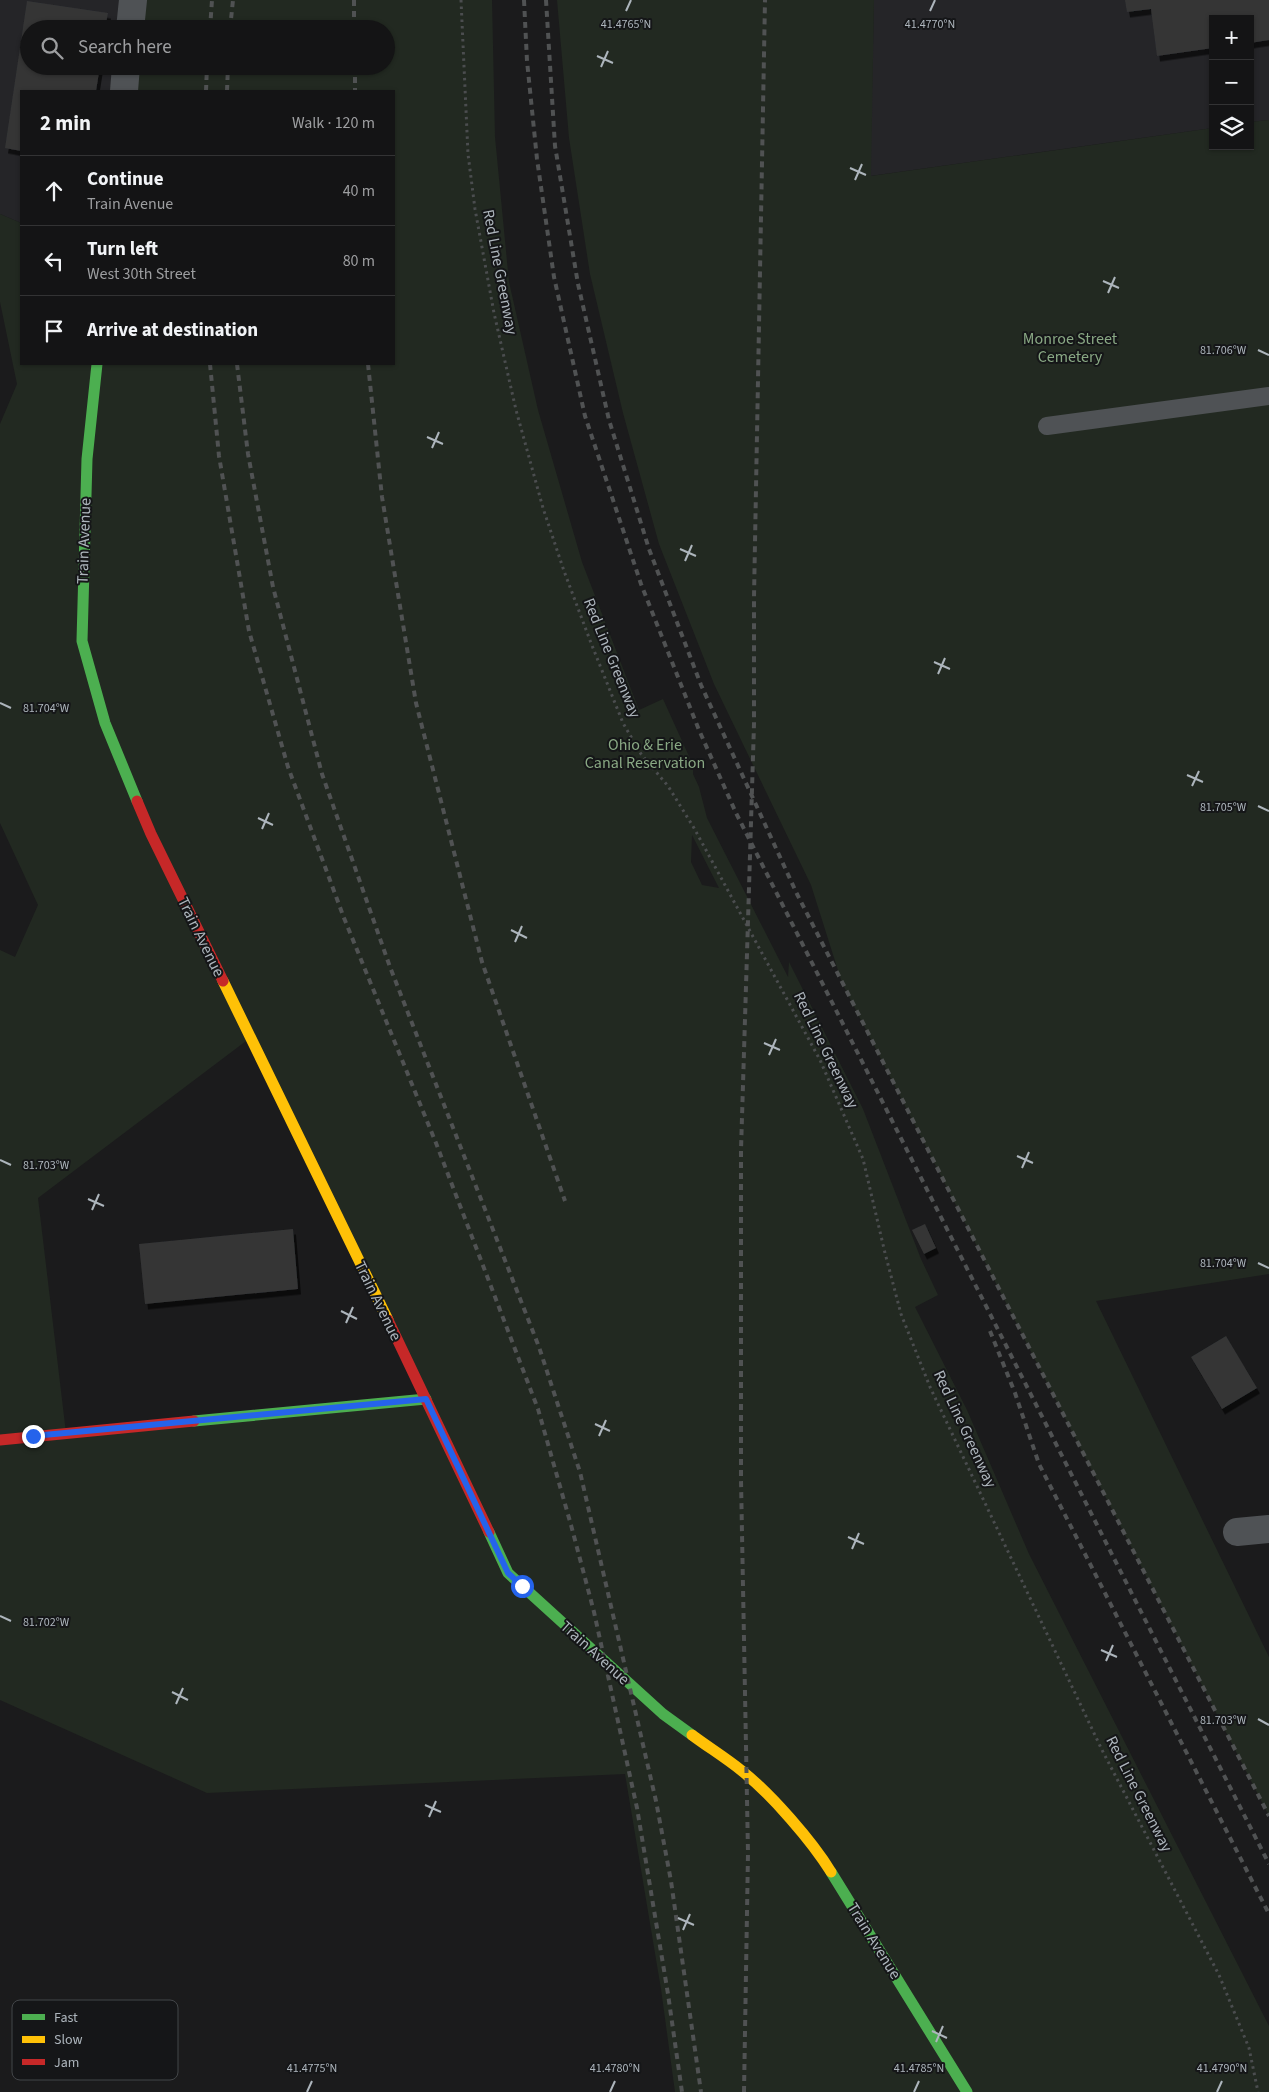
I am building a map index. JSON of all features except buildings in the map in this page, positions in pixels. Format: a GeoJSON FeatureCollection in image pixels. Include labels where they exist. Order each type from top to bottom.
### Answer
{"type":"FeatureCollection","features":[{"type":"Feature","properties":{"kind":"street"},"geometry":{"type":"LineString","coordinates":[[131,20],[133,0]]}},
{"type":"Feature","properties":{"kind":"street"},"geometry":{"type":"LineString","coordinates":[[124,90],[125,75]]}},
{"type":"Feature","properties":{"kind":"street","name":"Train Avenue"},"geometry":{"type":"LineString","coordinates":[[97,365],[87,459],[82,641],[105,723],[151,834],[426,1399],[508,1573],[663,1714],[743,1772],[772,1800],[821,1856],[967,2092]]}},
{"type":"Feature","properties":{"kind":"street"},"geometry":{"type":"LineString","coordinates":[[0,1440],[426,1399]]}},
{"type":"Feature","properties":{"kind":"street"},"geometry":{"type":"LineString","coordinates":[[1237,1532],[1269,1529]]}},
{"type":"Feature","properties":{"kind":"lane"},"geometry":{"type":"LineString","coordinates":[[1048,426],[1269,396]]}},
{"type":"Feature","properties":{"kind":"path","name":"Red Line Greenway"},"geometry":{"type":"LineString","coordinates":[[461,0],[468,154],[475,209],[494,313],[516,410],[543,508],[591,643],[623,723],[642,754],[668,786],[694,828],[820,1060],[863,1158],[901,1314],[930,1387],[1102,1750],[1219,1975],[1249,2048],[1258,2092]]}},
{"type":"Feature","properties":{"kind":"shaded area"},"geometry":{"type":"Polygon","coordinates":[[[0,0],[133,0],[131,20],[20,20],[20,75],[125,75],[124,90],[20,90],[20,223],[0,214],[0,0]]]}},
{"type":"Feature","properties":{"kind":"shaded area"},"geometry":{"type":"Polygon","coordinates":[[[874,0],[1269,0],[1269,120],[1254,122],[1254,15],[1209,15],[1209,129],[870,176],[874,0]]]}},
{"type":"Feature","properties":{"kind":"green space","name":"Ohio & Erie Canal Reservation"},"geometry":{"type":"Polygon","coordinates":[[[133,0],[492,0],[495,137],[509,282],[538,410],[582,562],[639,710],[663,699],[693,765],[693,774],[699,787],[707,818],[788,977],[789,962],[863,1109],[921,1259],[938,1295],[915,1307],[967,1410],[1029,1554],[1269,2026],[1269,2092],[675,2092],[661,1989],[625,1774],[207,1793],[0,1700],[0,950],[15,957],[38,905],[0,823],[0,424],[17,384],[0,302],[0,214],[20,223],[20,365],[395,365],[395,90],[124,90],[125,75],[395,75],[395,20],[131,20],[133,0]],[[692,835],[691,862],[702,885],[719,888],[692,835]],[[250,1038],[38,1198],[66,1433],[426,1399],[250,1038]]]}},
{"type":"Feature","properties":{"kind":"green space","name":"Monroe Street Cemetery"},"geometry":{"type":"Polygon","coordinates":[[[557,0],[874,0],[871,176],[1209,129],[1209,150],[1254,150],[1254,122],[1269,120],[1269,1274],[1096,1301],[1269,1657],[1269,1816],[842,983],[811,885],[714,684],[659,544],[623,413],[590,274],[569,138],[557,0]]]}},
{"type":"Feature","properties":{"kind":"railway"},"geometry":{"type":"LineString","coordinates":[[211,20],[212,0]]}},
{"type":"Feature","properties":{"kind":"railway"},"geometry":{"type":"LineString","coordinates":[[231,20],[233,0]]}},
{"type":"Feature","properties":{"kind":"railway"},"geometry":{"type":"LineString","coordinates":[[354,0],[354,20]]}},
{"type":"Feature","properties":{"kind":"railway"},"geometry":{"type":"LineString","coordinates":[[524,0],[527,61],[537,159],[554,277],[585,416],[641,584],[699,730],[736,813],[1269,1864]]}},
{"type":"Feature","properties":{"kind":"railway"},"geometry":{"type":"LineString","coordinates":[[546,0],[555,146],[578,284],[609,420],[649,549],[701,685],[797,894],[1269,1816]]}},
{"type":"Feature","properties":{"kind":"railway"},"geometry":{"type":"LineString","coordinates":[[744,2092],[748,1853],[741,1480],[741,1150],[754,724],[754,597],[765,0]]}},
{"type":"Feature","properties":{"kind":"railway"},"geometry":{"type":"LineString","coordinates":[[206,90],[207,75]]}},
{"type":"Feature","properties":{"kind":"railway"},"geometry":{"type":"LineString","coordinates":[[227,90],[228,75]]}},
{"type":"Feature","properties":{"kind":"railway"},"geometry":{"type":"LineString","coordinates":[[355,75],[355,90]]}},
{"type":"Feature","properties":{"kind":"railway"},"geometry":{"type":"LineString","coordinates":[[210,365],[219,456],[249,631],[288,767],[344,918],[436,1143],[538,1409],[571,1525],[594,1612],[637,1808],[668,1994],[682,2092]]}},
{"type":"Feature","properties":{"kind":"railway"},"geometry":{"type":"LineString","coordinates":[[237,365],[248,454],[273,587],[322,774],[390,967],[539,1347],[580,1472],[656,1801],[671,1881],[701,2092]]}},
{"type":"Feature","properties":{"kind":"railway"},"geometry":{"type":"LineString","coordinates":[[368,365],[382,497],[416,703],[482,962],[565,1201]]}},
{"type":"Feature","properties":{"kind":"railway"},"geometry":{"type":"LineString","coordinates":[[990,1331],[1015,1393],[1039,1464],[1269,1914]]}},
{"type":"Feature","properties":{"kind":"traffic: fast"},"geometry":{"type":"LineString","coordinates":[[97,365],[87,459],[82,641],[105,723],[137,801]]}},
{"type":"Feature","properties":{"kind":"traffic: fast"},"geometry":{"type":"LineString","coordinates":[[194,1421],[426,1399]]}},
{"type":"Feature","properties":{"kind":"traffic: fast"},"geometry":{"type":"LineString","coordinates":[[489,1532],[508,1573],[663,1714],[692,1735]]}},
{"type":"Feature","properties":{"kind":"traffic: fast"},"geometry":{"type":"LineString","coordinates":[[831,1872],[967,2092]]}},
{"type":"Feature","properties":{"kind":"traffic: slow"},"geometry":{"type":"LineString","coordinates":[[223,981],[388,1320]]}},
{"type":"Feature","properties":{"kind":"traffic: slow"},"geometry":{"type":"LineString","coordinates":[[692,1735],[736,1766],[765,1792],[802,1832],[831,1872]]}},
{"type":"Feature","properties":{"kind":"traffic: jam"},"geometry":{"type":"LineString","coordinates":[[137,801],[151,834],[223,981]]}},
{"type":"Feature","properties":{"kind":"traffic: jam"},"geometry":{"type":"LineString","coordinates":[[388,1320],[489,1532]]}},
{"type":"Feature","properties":{"kind":"traffic: jam"},"geometry":{"type":"LineString","coordinates":[[0,1440],[194,1421]]}},
{"type":"Feature","properties":{"kind":"route"},"geometry":{"type":"LineString","coordinates":[[33,1436],[426,1399],[508,1573],[522,1586]]}}]}
